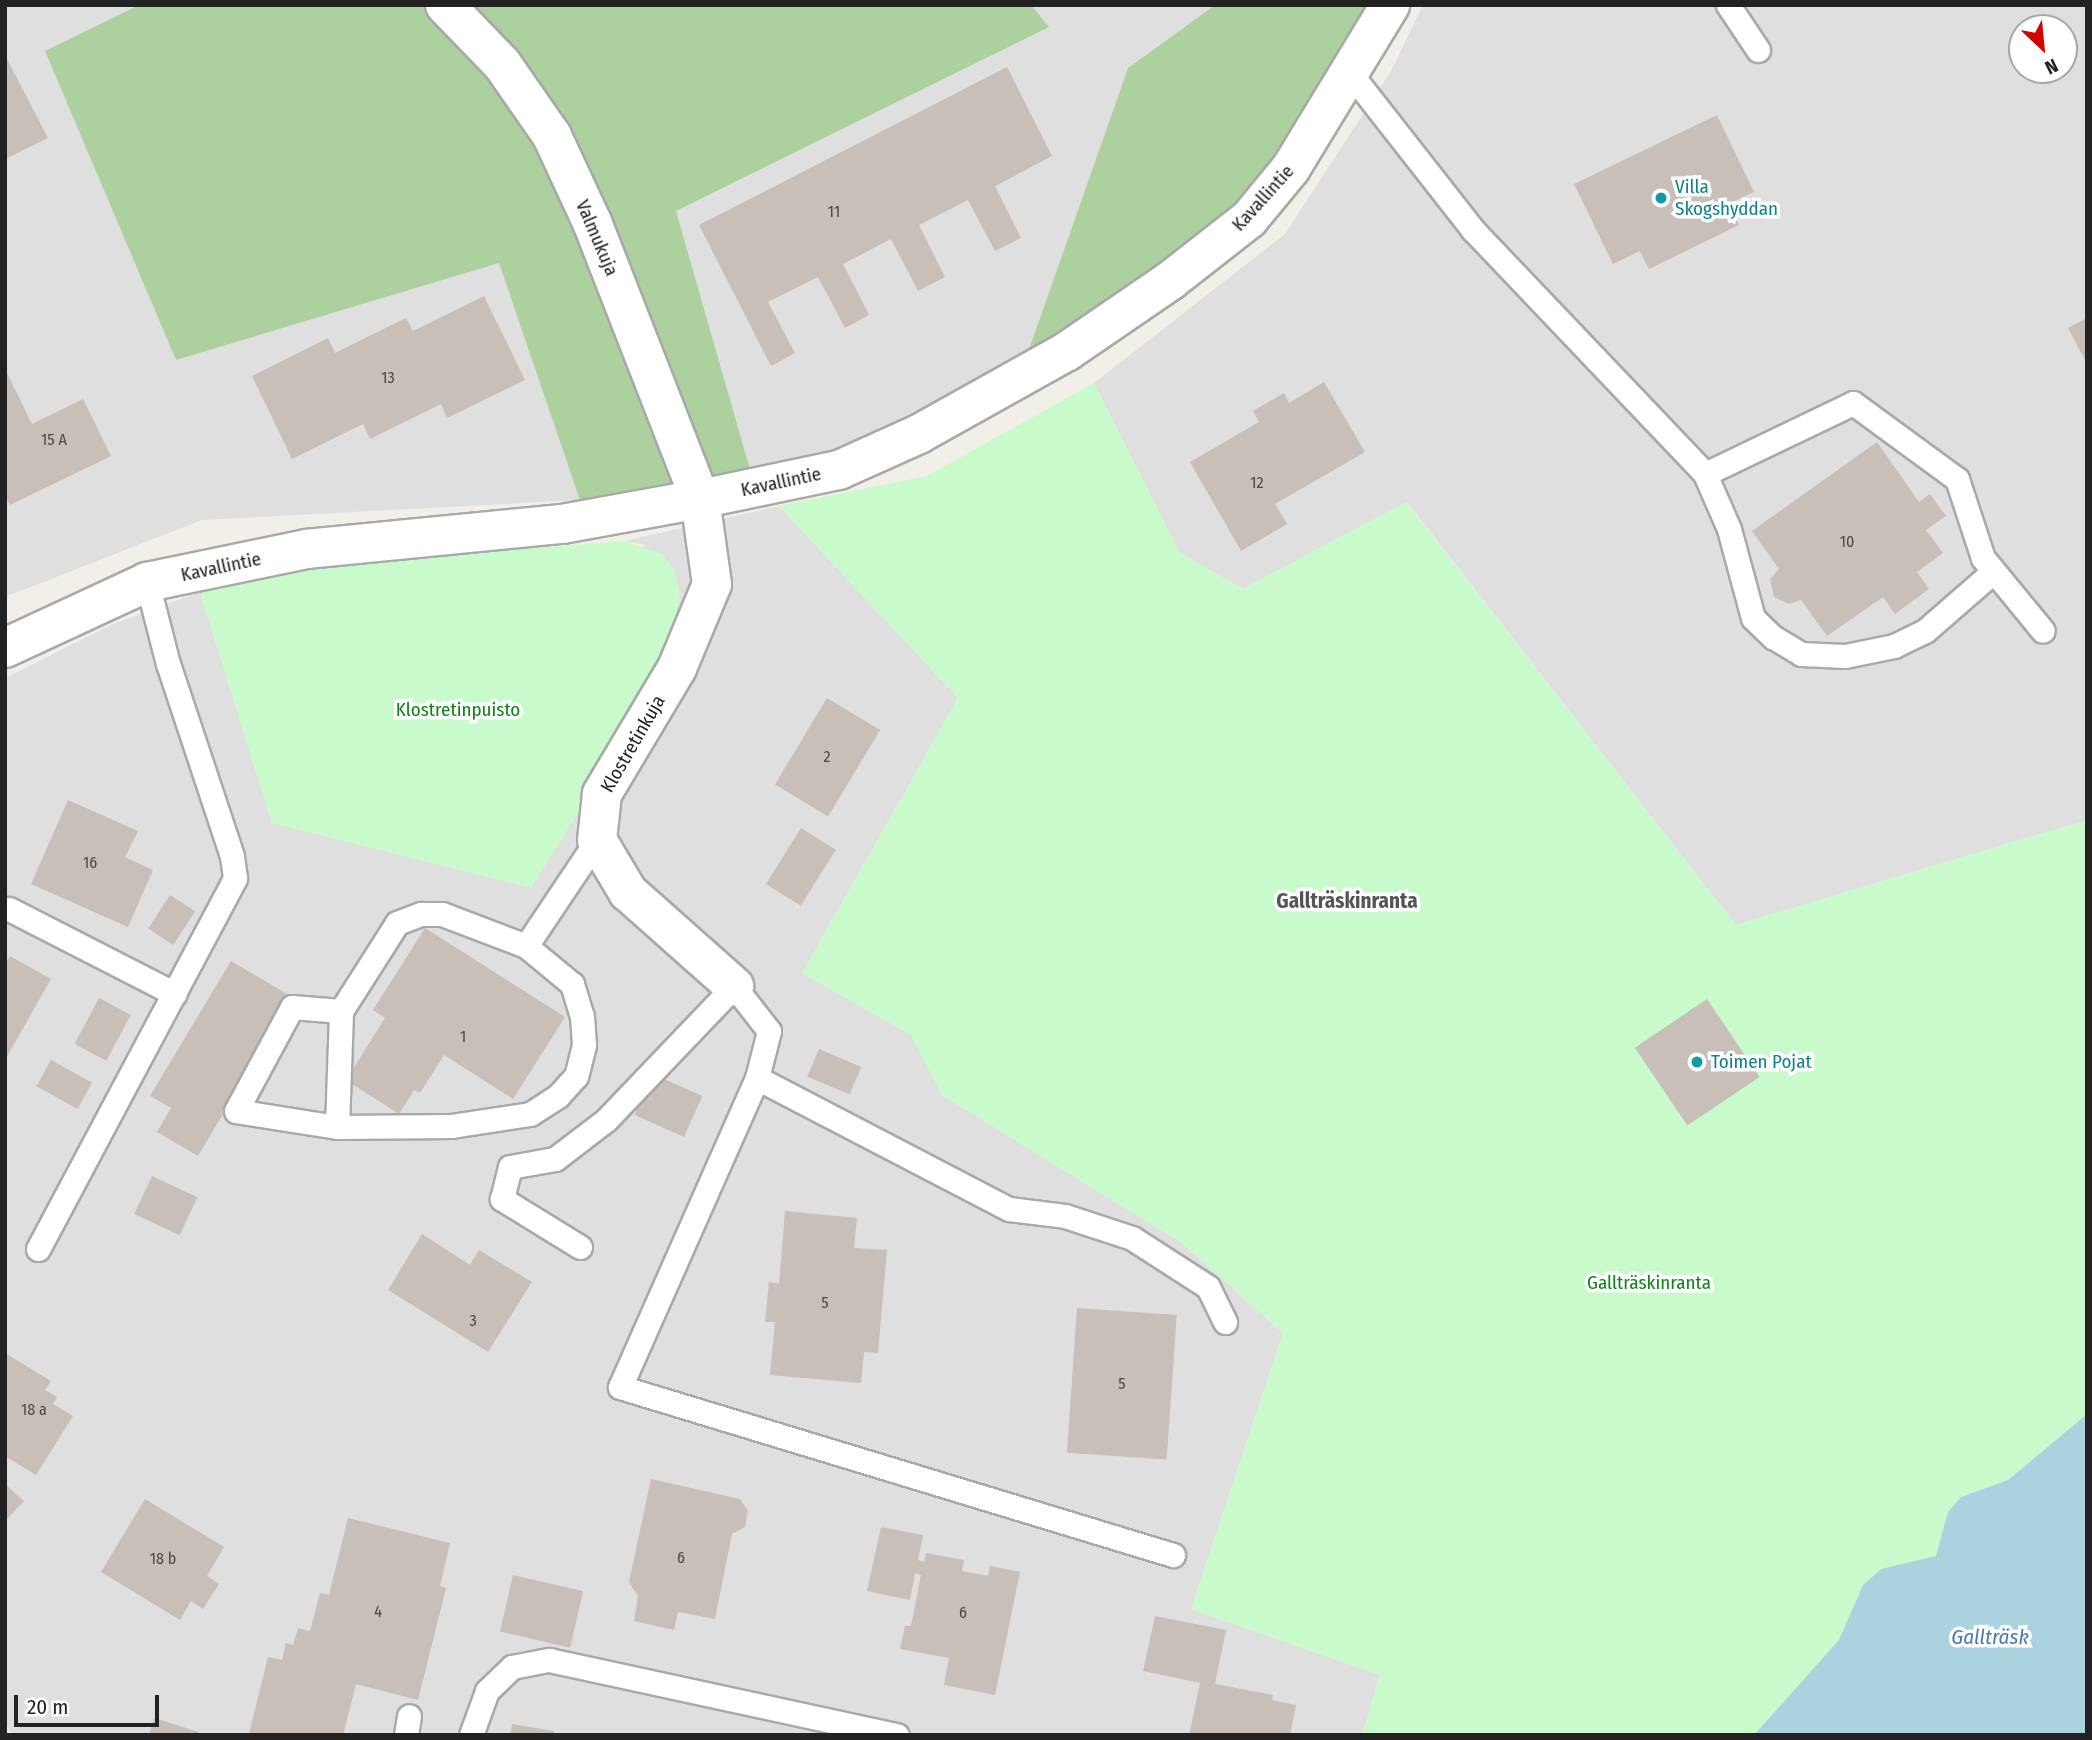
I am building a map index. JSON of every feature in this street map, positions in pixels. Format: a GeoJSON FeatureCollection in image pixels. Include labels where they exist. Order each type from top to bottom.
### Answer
{"type":"FeatureCollection","features":[{"type":"Feature","properties":{"kind":"street","name":"Valmukuja"},"geometry":{"type":"LineString","coordinates":[[445,5],[502,64],[552,136],[592,222],[700,499]]}},
{"type":"Feature","properties":{"kind":"street","name":"Kavallintie"},"geometry":{"type":"LineString","coordinates":[[5,648],[147,582],[306,549],[562,524],[700,499],[839,470],[919,434],[1066,352],[1171,280],[1249,219],[1292,169],[1390,5]]}},
{"type":"Feature","properties":{"kind":"street","name":"Klostretinkuja"},"geometry":{"type":"LineString","coordinates":[[597,840],[602,794],[677,668],[712,584],[700,499]]}},
{"type":"Feature","properties":{"kind":"street"},"geometry":{"type":"LineString","coordinates":[[597,840],[628,891],[734,986]]}},
{"type":"Feature","properties":{"kind":"lane"},"geometry":{"type":"LineString","coordinates":[[1728,5],[1758,50]]}},
{"type":"Feature","properties":{"kind":"lane"},"geometry":{"type":"LineString","coordinates":[[1350,73],[1473,230],[1705,474],[1728,529],[1753,618],[1801,654],[1845,656],[1894,646],[1925,631],[1994,571]]}},
{"type":"Feature","properties":{"kind":"lane"},"geometry":{"type":"LineString","coordinates":[[1705,474],[1853,403],[1957,479],[1983,558],[2043,631]]}},
{"type":"Feature","properties":{"kind":"lane"},"geometry":{"type":"LineString","coordinates":[[38,1249],[235,878],[232,856],[168,663],[147,582]]}},
{"type":"Feature","properties":{"kind":"lane"},"geometry":{"type":"LineString","coordinates":[[526,946],[597,840]]}},
{"type":"Feature","properties":{"kind":"lane"},"geometry":{"type":"LineString","coordinates":[[9,909],[175,994]]}},
{"type":"Feature","properties":{"kind":"lane"},"geometry":{"type":"LineString","coordinates":[[337,1127],[341,1011],[397,923],[421,914],[442,914],[526,946],[572,984],[582,1016],[584,1045],[576,1076],[558,1096],[530,1114],[452,1126],[337,1127],[236,1111],[292,1007],[341,1011]]}},
{"type":"Feature","properties":{"kind":"lane"},"geometry":{"type":"LineString","coordinates":[[579,1247],[502,1199],[510,1167],[555,1159],[606,1120],[734,986],[769,1031],[757,1077],[620,1387],[1173,1555]]}},
{"type":"Feature","properties":{"kind":"lane"},"geometry":{"type":"LineString","coordinates":[[757,1077],[1009,1209],[1065,1216],[1132,1238],[1208,1287],[1225,1322]]}},
{"type":"Feature","properties":{"kind":"lane"},"geometry":{"type":"LineString","coordinates":[[471,1735],[487,1691],[512,1667],[549,1660],[897,1735]]}},
{"type":"Feature","properties":{"kind":"shaded area"},"geometry":{"type":"Polygon","coordinates":[[[5,5],[139,5],[46,51],[1048,27],[1031,5],[1215,5],[1128,68],[1028,352],[880,435],[796,462],[580,500],[202,520],[5,597],[5,5]]]}},
{"type":"Feature","properties":{"kind":"shaded area"},"geometry":{"type":"Polygon","coordinates":[[[1423,5],[2087,5],[2087,820],[1736,925],[1407,502],[1243,589],[1180,553],[1094,383],[1285,234],[1391,71],[1423,5]]]}},
{"type":"Feature","properties":{"kind":"shaded area"},"geometry":{"type":"Polygon","coordinates":[[[779,506],[958,698],[802,973],[911,1035],[942,1095],[1182,1243],[1283,1333],[1191,1609],[1380,1675],[1362,1735],[12,1735],[5,1722],[5,678],[113,624],[200,592],[272,823],[645,545],[624,541],[779,506]]]}},
{"type":"Feature","properties":{"kind":"green space"},"geometry":{"type":"Polygon","coordinates":[[[139,5],[1031,5],[1049,27],[676,211],[751,473],[580,500],[499,263],[176,360],[45,51],[139,5]]]}},
{"type":"Feature","properties":{"kind":"green space"},"geometry":{"type":"Polygon","coordinates":[[[1215,5],[1372,5],[1266,174],[1198,238],[1028,352],[1128,68],[1215,5]]]}},
{"type":"Feature","properties":{"kind":"green space","name":"Gallträskinranta"},"geometry":{"type":"Polygon","coordinates":[[[1094,383],[1180,553],[1243,589],[1406,502],[1736,925],[2087,820],[2087,1414],[2007,1480],[1961,1497],[1948,1512],[1937,1556],[1881,1569],[1863,1585],[1839,1640],[1754,1735],[1362,1735],[1380,1675],[1191,1609],[1283,1333],[1182,1243],[942,1095],[911,1035],[802,973],[958,698],[779,506],[927,476],[1094,383]]]}},
{"type":"Feature","properties":{"kind":"green space","name":"Klostretinpuisto"},"geometry":{"type":"Polygon","coordinates":[[[624,541],[663,554],[675,572],[680,594],[672,640],[597,783],[531,888],[272,823],[200,592],[352,562],[624,541]]]}},
{"type":"Feature","properties":{"kind":"water","name":"Gallträsk"},"geometry":{"type":"Polygon","coordinates":[[[2087,1414],[2087,1735],[1754,1735],[1839,1640],[1863,1585],[1881,1569],[1936,1556],[1948,1512],[1961,1497],[2008,1480],[2087,1414]]]}},
{"type":"Feature","properties":{"kind":"building"},"geometry":{"type":"Polygon","coordinates":[[[5,55],[48,138],[5,159],[5,55]]]}},
{"type":"Feature","properties":{"kind":"building"},"geometry":{"type":"Polygon","coordinates":[[[1007,67],[1052,156],[995,186],[1021,238],[995,251],[968,200],[919,225],[945,277],[918,291],[891,239],[843,264],[869,315],[845,328],[818,277],[768,302],[795,353],[771,366],[699,225],[1007,67]]]}},
{"type":"Feature","properties":{"kind":"building","name":"Villa Skogshyddan"},"geometry":{"type":"Polygon","coordinates":[[[1717,115],[1754,192],[1728,204],[1739,225],[1649,269],[1640,251],[1613,264],[1574,184],[1717,115]]]}},
{"type":"Feature","properties":{"kind":"building"},"geometry":{"type":"Polygon","coordinates":[[[484,296],[525,380],[447,418],[441,404],[370,439],[363,424],[292,459],[252,376],[328,338],[335,353],[406,318],[413,331],[484,296]]]}},
{"type":"Feature","properties":{"kind":"building"},"geometry":{"type":"Polygon","coordinates":[[[2087,318],[2087,364],[2068,328],[2087,318]]]}},
{"type":"Feature","properties":{"kind":"building"},"geometry":{"type":"Polygon","coordinates":[[[5,369],[32,424],[83,399],[111,456],[10,505],[5,496],[5,369]]]}},
{"type":"Feature","properties":{"kind":"building"},"geometry":{"type":"Polygon","coordinates":[[[1324,382],[1365,452],[1275,504],[1287,524],[1241,551],[1190,462],[1259,422],[1253,411],[1284,393],[1289,403],[1324,382]]]}},
{"type":"Feature","properties":{"kind":"building"},"geometry":{"type":"Polygon","coordinates":[[[1877,442],[1919,502],[1930,494],[1946,516],[1926,530],[1943,553],[1917,572],[1929,589],[1895,614],[1883,597],[1827,636],[1801,600],[1789,604],[1774,597],[1770,579],[1779,569],[1752,531],[1877,442]]]}},
{"type":"Feature","properties":{"kind":"building"},"geometry":{"type":"Polygon","coordinates":[[[827,698],[880,730],[828,817],[775,785],[827,698]]]}},
{"type":"Feature","properties":{"kind":"building"},"geometry":{"type":"Polygon","coordinates":[[[68,800],[138,831],[125,857],[153,870],[128,927],[31,884],[68,800]]]}},
{"type":"Feature","properties":{"kind":"building"},"geometry":{"type":"Polygon","coordinates":[[[801,828],[836,850],[801,906],[766,884],[801,828]]]}},
{"type":"Feature","properties":{"kind":"building"},"geometry":{"type":"Polygon","coordinates":[[[170,895],[195,911],[173,945],[148,929],[170,895]]]}},
{"type":"Feature","properties":{"kind":"building"},"geometry":{"type":"Polygon","coordinates":[[[425,928],[565,1017],[513,1099],[444,1055],[420,1093],[414,1090],[399,1114],[346,1080],[385,1018],[373,1010],[425,928]]]}},
{"type":"Feature","properties":{"kind":"building"},"geometry":{"type":"Polygon","coordinates":[[[10,956],[51,979],[5,1060],[5,964],[10,956]]]}},
{"type":"Feature","properties":{"kind":"building"},"geometry":{"type":"Polygon","coordinates":[[[231,961],[292,997],[198,1156],[157,1132],[171,1108],[150,1096],[231,961]]]}},
{"type":"Feature","properties":{"kind":"building"},"geometry":{"type":"Polygon","coordinates":[[[99,998],[131,1015],[106,1061],[75,1044],[99,998]]]}},
{"type":"Feature","properties":{"kind":"building","name":"Toimen Pojat"},"geometry":{"type":"Polygon","coordinates":[[[1707,999],[1760,1077],[1687,1126],[1635,1048],[1707,999]]]}},
{"type":"Feature","properties":{"kind":"building"},"geometry":{"type":"Polygon","coordinates":[[[819,1049],[861,1067],[850,1095],[807,1077],[819,1049]]]}},
{"type":"Feature","properties":{"kind":"building"},"geometry":{"type":"Polygon","coordinates":[[[51,1060],[92,1083],[78,1109],[36,1086],[51,1060]]]}},
{"type":"Feature","properties":{"kind":"building"},"geometry":{"type":"Polygon","coordinates":[[[653,1074],[702,1096],[684,1137],[635,1115],[653,1074]]]}},
{"type":"Feature","properties":{"kind":"building"},"geometry":{"type":"Polygon","coordinates":[[[152,1176],[197,1197],[180,1235],[134,1214],[152,1176]]]}},
{"type":"Feature","properties":{"kind":"building"},"geometry":{"type":"Polygon","coordinates":[[[785,1211],[857,1218],[854,1248],[887,1250],[878,1353],[864,1352],[861,1383],[770,1375],[775,1322],[765,1322],[769,1282],[779,1284],[785,1211]]]}},
{"type":"Feature","properties":{"kind":"building"},"geometry":{"type":"Polygon","coordinates":[[[422,1234],[470,1265],[479,1250],[532,1282],[488,1352],[388,1290],[422,1234]]]}},
{"type":"Feature","properties":{"kind":"building"},"geometry":{"type":"Polygon","coordinates":[[[1077,1308],[1177,1315],[1167,1460],[1067,1453],[1077,1308]]]}},
{"type":"Feature","properties":{"kind":"building"},"geometry":{"type":"Polygon","coordinates":[[[5,1353],[51,1381],[45,1390],[57,1397],[53,1404],[73,1416],[36,1475],[5,1456],[5,1353]]]}},
{"type":"Feature","properties":{"kind":"building"},"geometry":{"type":"Polygon","coordinates":[[[651,1479],[740,1499],[748,1511],[745,1527],[732,1534],[715,1619],[678,1612],[674,1630],[634,1621],[638,1596],[629,1582],[651,1479]]]}},
{"type":"Feature","properties":{"kind":"building"},"geometry":{"type":"Polygon","coordinates":[[[5,1484],[24,1501],[5,1521],[5,1484]]]}},
{"type":"Feature","properties":{"kind":"building"},"geometry":{"type":"Polygon","coordinates":[[[145,1499],[224,1547],[207,1576],[219,1584],[203,1609],[191,1601],[180,1620],[101,1572],[145,1499]]]}},
{"type":"Feature","properties":{"kind":"building"},"geometry":{"type":"Polygon","coordinates":[[[348,1518],[450,1543],[440,1586],[446,1588],[418,1700],[356,1684],[343,1735],[249,1733],[268,1657],[282,1660],[286,1643],[293,1645],[298,1628],[310,1631],[320,1593],[329,1595],[348,1518]]]}},
{"type":"Feature","properties":{"kind":"building"},"geometry":{"type":"Polygon","coordinates":[[[881,1527],[923,1535],[918,1560],[924,1562],[926,1553],[964,1560],[962,1571],[988,1576],[990,1566],[1020,1572],[995,1695],[944,1685],[949,1658],[900,1649],[905,1626],[911,1626],[921,1575],[915,1573],[910,1600],[867,1591],[881,1527]]]}},
{"type":"Feature","properties":{"kind":"building"},"geometry":{"type":"Polygon","coordinates":[[[513,1575],[583,1591],[570,1648],[500,1632],[513,1575]]]}},
{"type":"Feature","properties":{"kind":"building"},"geometry":{"type":"Polygon","coordinates":[[[1155,1616],[1226,1630],[1215,1684],[1273,1695],[1272,1700],[1296,1705],[1290,1735],[1189,1735],[1200,1683],[1143,1671],[1155,1616]]]}},
{"type":"Feature","properties":{"kind":"building"},"geometry":{"type":"Polygon","coordinates":[[[154,1718],[199,1732],[198,1735],[149,1735],[154,1718]]]}},
{"type":"Feature","properties":{"kind":"building"},"geometry":{"type":"Polygon","coordinates":[[[512,1724],[554,1731],[554,1735],[510,1735],[512,1724]]]}},
{"type":"Feature","properties":{"kind":"place","name":"Villa Skogshyddan"},"geometry":{"type":"Point","coordinates":[1661,198]}},
{"type":"Feature","properties":{"kind":"place","name":"Toimen Pojat"},"geometry":{"type":"Point","coordinates":[1697,1062]}},
{"type":"Feature","properties":{"kind":"district","name":"Gallträskinranta"},"geometry":{"type":"Point","coordinates":[1347,901]}}]}
